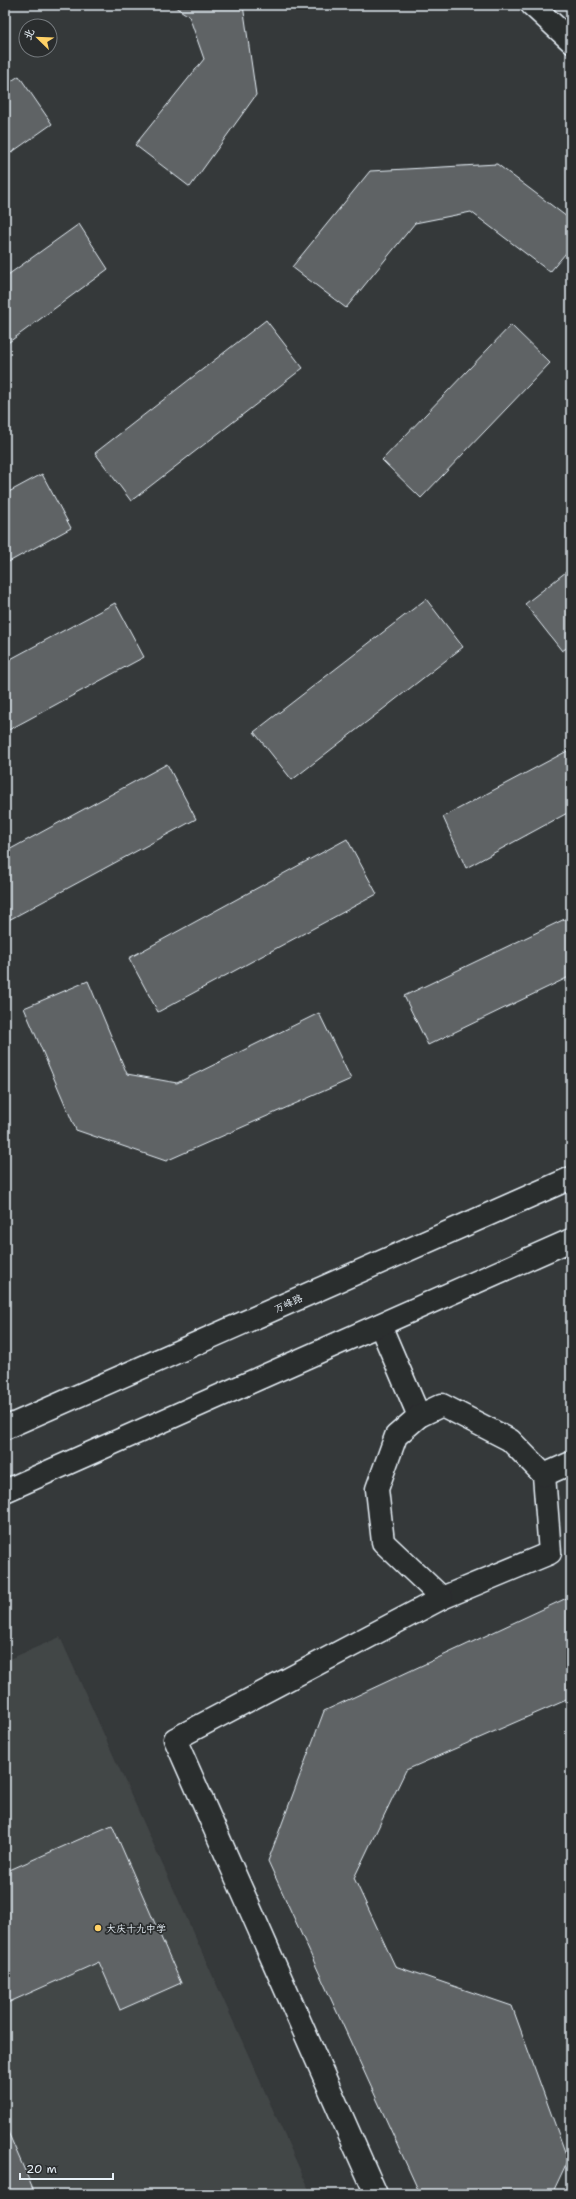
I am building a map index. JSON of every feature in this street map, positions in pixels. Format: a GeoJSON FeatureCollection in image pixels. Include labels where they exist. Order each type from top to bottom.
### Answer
{"type":"FeatureCollection","features":[{"type":"Feature","properties":{"kind":"main road"},"geometry":{"type":"LineString","coordinates":[[532,5],[571,41]]}},
{"type":"Feature","properties":{"kind":"main road","name":"万峰路"},"geometry":{"type":"LineString","coordinates":[[5,1428],[571,1178]]}},
{"type":"Feature","properties":{"kind":"main road"},"geometry":{"type":"LineString","coordinates":[[5,1491],[571,1240]]}},
{"type":"Feature","properties":{"kind":"main road"},"geometry":{"type":"LineString","coordinates":[[380,1325],[420,1416]]}},
{"type":"Feature","properties":{"kind":"main road"},"geometry":{"type":"LineString","coordinates":[[376,2194],[175,1739],[442,1598],[550,1553],[544,1475],[510,1440],[442,1405],[420,1416],[396,1436],[378,1490],[383,1542],[442,1598]]}},
{"type":"Feature","properties":{"kind":"main road"},"geometry":{"type":"LineString","coordinates":[[544,1475],[571,1463]]}},
{"type":"Feature","properties":{"kind":"shaded area","name":"大庆十九中学"},"geometry":{"type":"Polygon","coordinates":[[[60,1637],[311,2194],[5,2194],[5,1661],[60,1637]]]}},
{"type":"Feature","properties":{"kind":"building"},"geometry":{"type":"Polygon","coordinates":[[[172,5],[243,5],[256,95],[190,187],[135,145],[204,59],[189,16],[172,5]]]}},
{"type":"Feature","properties":{"kind":"building"},"geometry":{"type":"Polygon","coordinates":[[[19,76],[52,124],[5,157],[5,85],[19,76]]]}},
{"type":"Feature","properties":{"kind":"building"},"geometry":{"type":"Polygon","coordinates":[[[497,164],[571,220],[571,247],[550,272],[471,212],[415,223],[346,308],[292,267],[370,171],[497,164]]]}},
{"type":"Feature","properties":{"kind":"building"},"geometry":{"type":"Polygon","coordinates":[[[79,224],[108,269],[5,345],[5,277],[79,224]]]}},
{"type":"Feature","properties":{"kind":"building"},"geometry":{"type":"Polygon","coordinates":[[[266,320],[303,368],[131,501],[95,453],[266,320]]]}},
{"type":"Feature","properties":{"kind":"building"},"geometry":{"type":"Polygon","coordinates":[[[511,325],[550,363],[421,498],[382,460],[511,325]]]}},
{"type":"Feature","properties":{"kind":"building"},"geometry":{"type":"Polygon","coordinates":[[[42,474],[71,528],[5,564],[5,494],[42,474]]]}},
{"type":"Feature","properties":{"kind":"building"},"geometry":{"type":"Polygon","coordinates":[[[571,568],[571,645],[562,651],[525,604],[571,568]]]}},
{"type":"Feature","properties":{"kind":"building"},"geometry":{"type":"Polygon","coordinates":[[[426,599],[463,647],[292,780],[254,732],[426,599]]]}},
{"type":"Feature","properties":{"kind":"building"},"geometry":{"type":"Polygon","coordinates":[[[115,603],[144,657],[5,732],[5,662],[115,603]]]}},
{"type":"Feature","properties":{"kind":"building"},"geometry":{"type":"Polygon","coordinates":[[[571,749],[571,811],[466,868],[443,817],[571,749]]]}},
{"type":"Feature","properties":{"kind":"building"},"geometry":{"type":"Polygon","coordinates":[[[167,764],[196,819],[5,922],[5,852],[167,764]]]}},
{"type":"Feature","properties":{"kind":"building"},"geometry":{"type":"Polygon","coordinates":[[[347,839],[377,894],[158,1012],[129,958],[347,839]]]}},
{"type":"Feature","properties":{"kind":"building"},"geometry":{"type":"Polygon","coordinates":[[[571,916],[571,976],[428,1045],[404,996],[571,916]]]}},
{"type":"Feature","properties":{"kind":"building"},"geometry":{"type":"Polygon","coordinates":[[[88,981],[127,1074],[177,1083],[319,1013],[351,1079],[166,1161],[76,1130],[24,1008],[88,981]]]}},
{"type":"Feature","properties":{"kind":"building"},"geometry":{"type":"Polygon","coordinates":[[[571,1596],[571,1698],[406,1770],[354,1878],[395,1966],[512,2006],[568,2160],[552,2194],[420,2194],[268,1861],[324,1711],[571,1596]]]}},
{"type":"Feature","properties":{"kind":"building"},"geometry":{"type":"Polygon","coordinates":[[[112,1825],[181,1983],[120,2010],[99,1962],[5,2004],[5,1872],[112,1825]]]}},
{"type":"Feature","properties":{"kind":"building"},"geometry":{"type":"Polygon","coordinates":[[[5,2125],[35,2194],[5,2194],[5,2125]]]}},
{"type":"Feature","properties":{"kind":"place","name":"大庆十九中学"},"geometry":{"type":"Point","coordinates":[98,1928]}}]}
